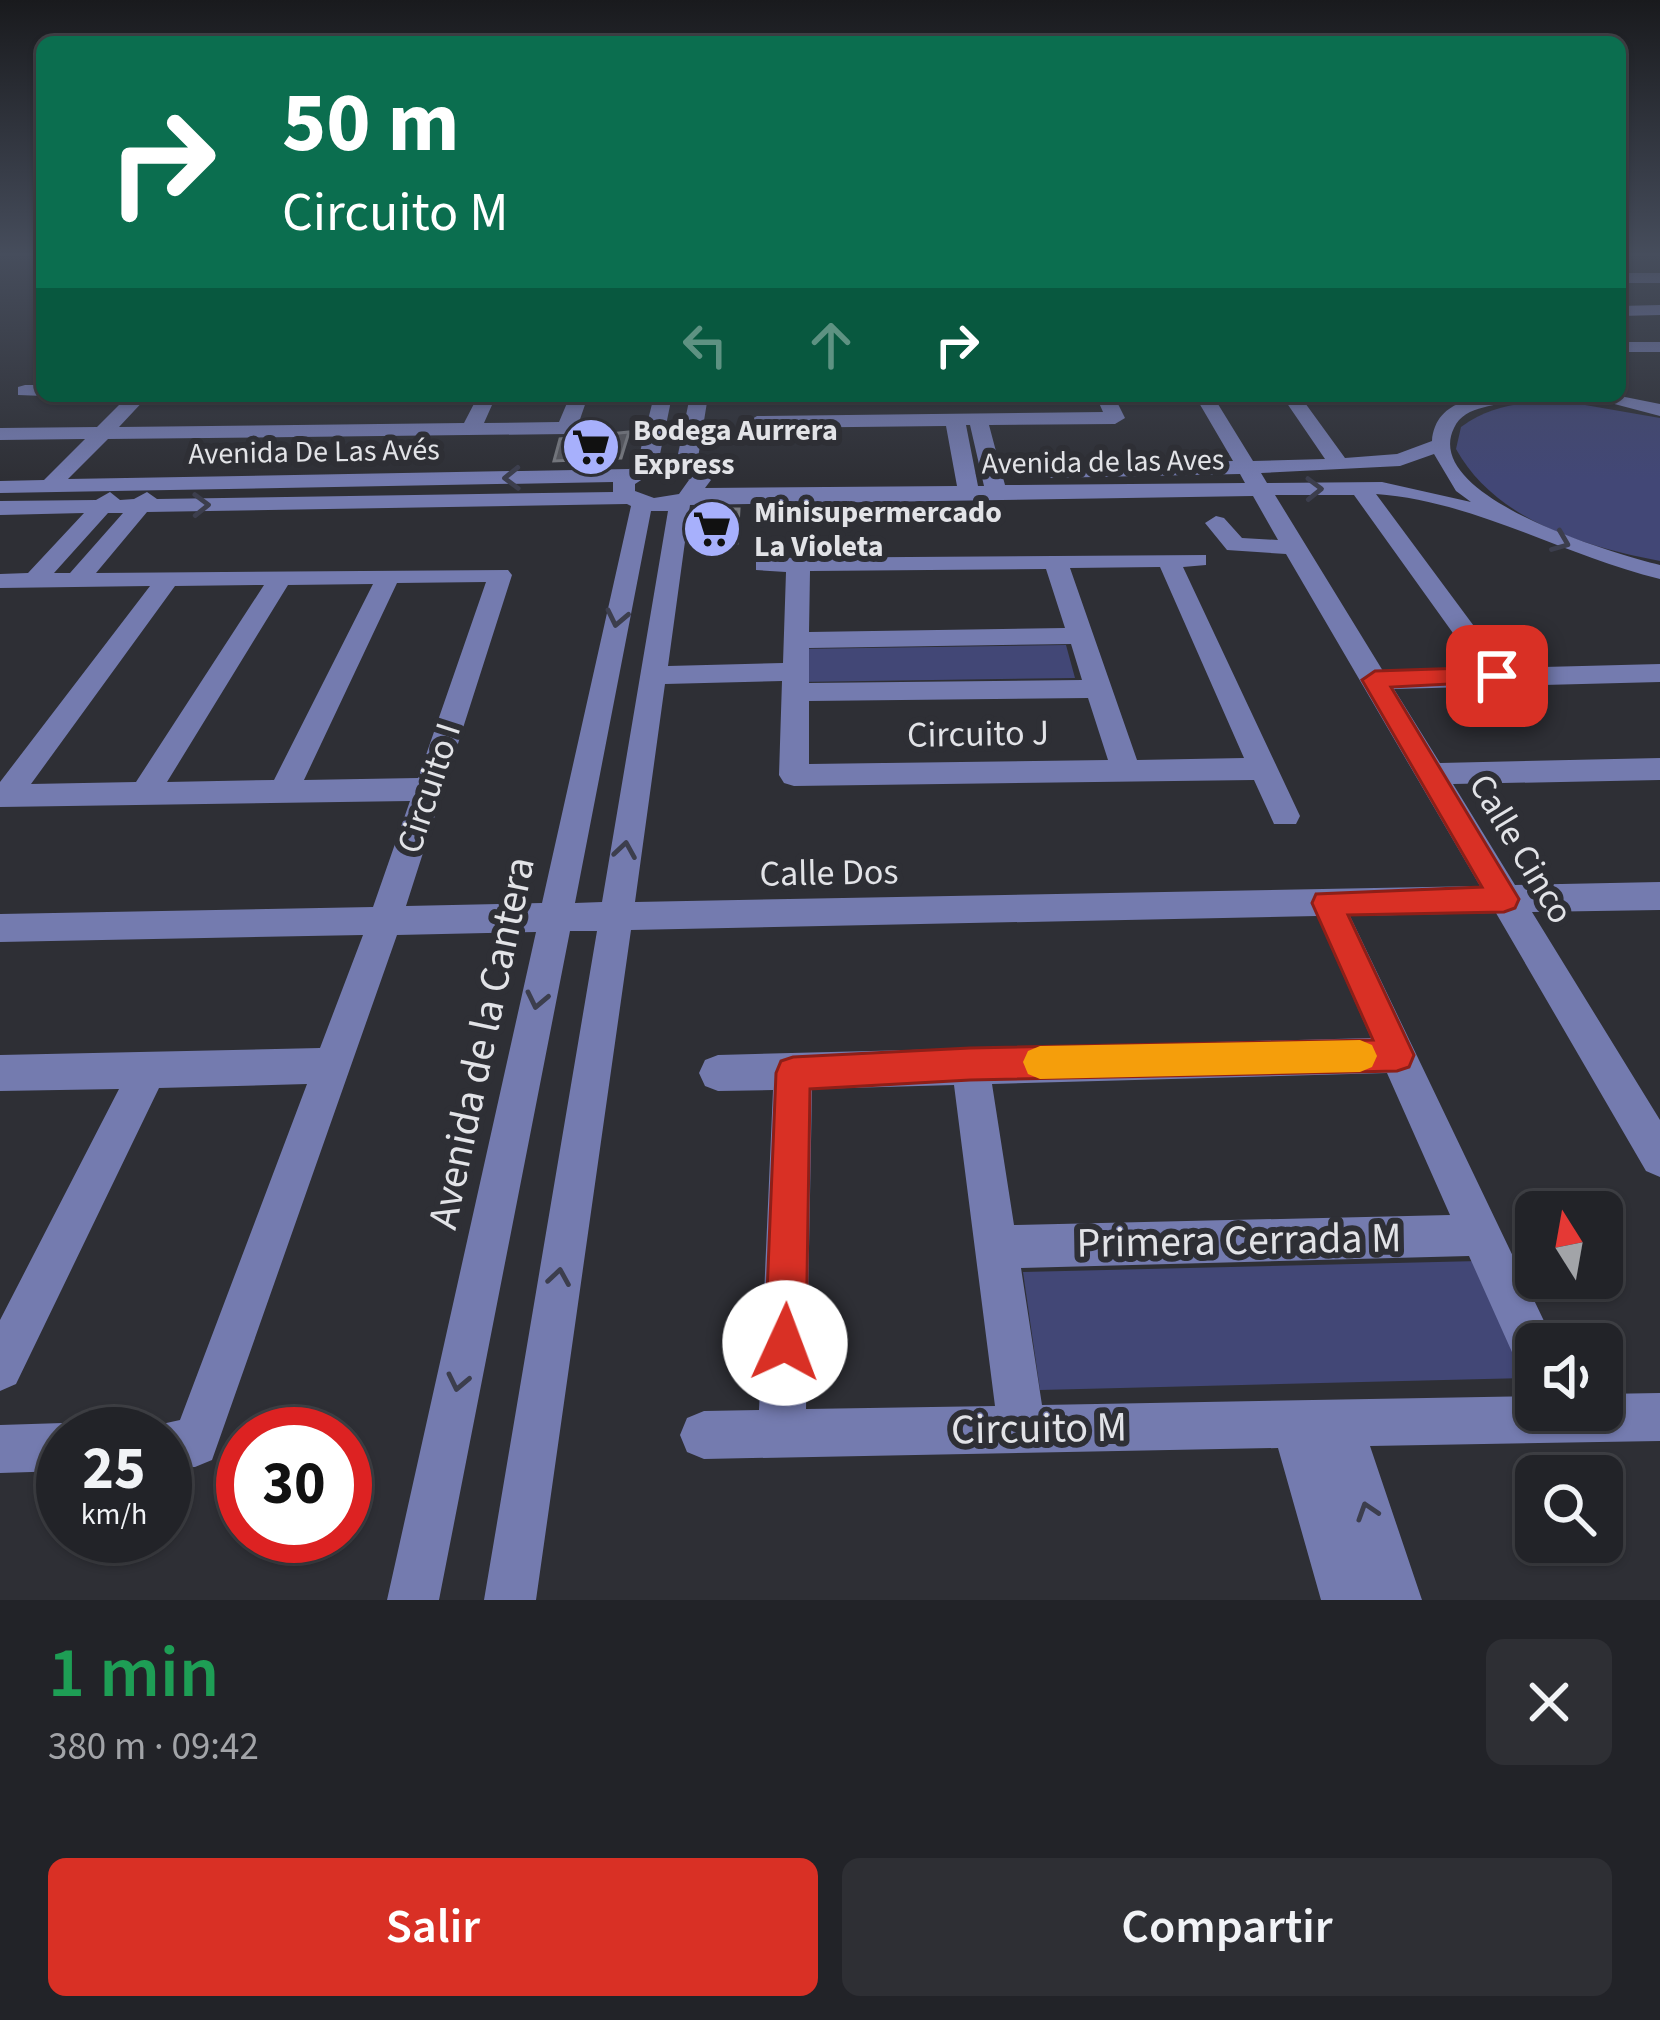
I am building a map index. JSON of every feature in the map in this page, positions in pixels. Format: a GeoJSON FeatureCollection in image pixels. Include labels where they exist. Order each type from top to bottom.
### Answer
{"type":"FeatureCollection","features":[{"type":"Feature","properties":{"kind":"street"},"geometry":{"type":"LineString","coordinates":[[1626,347],[1660,347]]}},
{"type":"Feature","properties":{"kind":"street"},"geometry":{"type":"LineString","coordinates":[[50,486],[133,402]]}},
{"type":"Feature","properties":{"kind":"street"},"geometry":{"type":"LineString","coordinates":[[471,429],[484,402]]}},
{"type":"Feature","properties":{"kind":"street"},"geometry":{"type":"LineString","coordinates":[[0,434],[567,428],[577,402]]}},
{"type":"Feature","properties":{"kind":"street","name":"Avenida de la Cantera"},"geometry":{"type":"LineString","coordinates":[[412,1600],[554,917],[637,486],[661,402]]}},
{"type":"Feature","properties":{"kind":"street"},"geometry":{"type":"LineString","coordinates":[[509,1600],[698,402]]}},
{"type":"Feature","properties":{"kind":"street"},"geometry":{"type":"LineString","coordinates":[[795,422],[796,402]]}},
{"type":"Feature","properties":{"kind":"street"},"geometry":{"type":"LineString","coordinates":[[1017,402],[1022,419]]}},
{"type":"Feature","properties":{"kind":"street"},"geometry":{"type":"LineString","coordinates":[[757,422],[1115,418],[1108,402]]}},
{"type":"Feature","properties":{"kind":"street","name":"Calle Cinco"},"geometry":{"type":"LineString","coordinates":[[1208,402],[1660,1157]]}},
{"type":"Feature","properties":{"kind":"street"},"geometry":{"type":"LineString","coordinates":[[1295,402],[1339,465]]}},
{"type":"Feature","properties":{"kind":"street"},"geometry":{"type":"LineString","coordinates":[[1480,402],[1451,416],[1442,429],[1440,445],[1449,468],[1472,493],[1552,540],[1658,572]]}},
{"type":"Feature","properties":{"kind":"street"},"geometry":{"type":"LineString","coordinates":[[1622,402],[1660,410]]}},
{"type":"Feature","properties":{"kind":"street"},"geometry":{"type":"LineString","coordinates":[[978,419],[993,483]]}},
{"type":"Feature","properties":{"kind":"street"},"geometry":{"type":"LineString","coordinates":[[955,420],[967,483]]}},
{"type":"Feature","properties":{"kind":"street","name":"Avenida de las Aves"},"geometry":{"type":"LineString","coordinates":[[1254,478],[1400,460],[1440,445]]}},
{"type":"Feature","properties":{"kind":"street","name":"Avenida de las Aves"},"geometry":{"type":"LineString","coordinates":[[689,484],[1254,478],[1417,493],[1509,518]]}},
{"type":"Feature","properties":{"kind":"street"},"geometry":{"type":"LineString","coordinates":[[76,580],[159,484]]}},
{"type":"Feature","properties":{"kind":"street"},"geometry":{"type":"LineString","coordinates":[[637,486],[689,484]]}},
{"type":"Feature","properties":{"kind":"street"},"geometry":{"type":"LineString","coordinates":[[637,486],[689,484]]}},
{"type":"Feature","properties":{"kind":"street"},"geometry":{"type":"LineString","coordinates":[[35,580],[122,485]]}},
{"type":"Feature","properties":{"kind":"street","name":"Avenida De Las Avés"},"geometry":{"type":"LineString","coordinates":[[0,487],[637,486]]}},
{"type":"Feature","properties":{"kind":"street","name":"Avenida De Las Avés"},"geometry":{"type":"LineString","coordinates":[[0,508],[637,486]]}},
{"type":"Feature","properties":{"kind":"street"},"geometry":{"type":"LineString","coordinates":[[1360,488],[1497,676]]}},
{"type":"Feature","properties":{"kind":"street"},"geometry":{"type":"LineString","coordinates":[[1216,524],[1235,545],[1292,547]]}},
{"type":"Feature","properties":{"kind":"street"},"geometry":{"type":"LineString","coordinates":[[1168,560],[1285,816]]}},
{"type":"Feature","properties":{"kind":"street"},"geometry":{"type":"LineString","coordinates":[[764,565],[1198,560]]}},
{"type":"Feature","properties":{"kind":"street"},"geometry":{"type":"LineString","coordinates":[[1056,562],[1126,771]]}},
{"type":"Feature","properties":{"kind":"street","name":"Circuito J"},"geometry":{"type":"LineString","coordinates":[[798,564],[794,775],[1266,770]]}},
{"type":"Feature","properties":{"kind":"street","name":"Circuito I"},"geometry":{"type":"LineString","coordinates":[[0,581],[500,575],[334,1066],[192,1443]]}},
{"type":"Feature","properties":{"kind":"street"},"geometry":{"type":"LineString","coordinates":[[284,791],[389,576]]}},
{"type":"Feature","properties":{"kind":"street"},"geometry":{"type":"LineString","coordinates":[[144,794],[280,578]]}},
{"type":"Feature","properties":{"kind":"street"},"geometry":{"type":"LineString","coordinates":[[3,796],[168,579]]}},
{"type":"Feature","properties":{"kind":"street"},"geometry":{"type":"LineString","coordinates":[[796,664],[1081,636]]}},
{"type":"Feature","properties":{"kind":"street"},"geometry":{"type":"LineString","coordinates":[[654,665],[796,664],[1097,689]]}},
{"type":"Feature","properties":{"kind":"street"},"geometry":{"type":"LineString","coordinates":[[1375,680],[1660,673]]}},
{"type":"Feature","properties":{"kind":"street"},"geometry":{"type":"LineString","coordinates":[[1431,774],[1660,769]]}},
{"type":"Feature","properties":{"kind":"street"},"geometry":{"type":"LineString","coordinates":[[3,796],[429,789]]}},
{"type":"Feature","properties":{"kind":"street","name":"Calle Dos"},"geometry":{"type":"LineString","coordinates":[[0,928],[1660,896]]}},
{"type":"Feature","properties":{"kind":"street"},"geometry":{"type":"LineString","coordinates":[[1327,903],[1522,1323]]}},
{"type":"Feature","properties":{"kind":"street"},"geometry":{"type":"LineString","coordinates":[[718,1073],[1397,1055]]}},
{"type":"Feature","properties":{"kind":"street"},"geometry":{"type":"LineString","coordinates":[[970,1064],[1022,1429]]}},
{"type":"Feature","properties":{"kind":"street"},"geometry":{"type":"LineString","coordinates":[[0,1073],[334,1066]]}},
{"type":"Feature","properties":{"kind":"street"},"geometry":{"type":"LineString","coordinates":[[0,1368],[148,1070]]}},
{"type":"Feature","properties":{"kind":"street"},"geometry":{"type":"LineString","coordinates":[[782,1433],[793,1073]]}},
{"type":"Feature","properties":{"kind":"street","name":"Primera Cerrada M"},"geometry":{"type":"LineString","coordinates":[[997,1247],[1481,1235]]}},
{"type":"Feature","properties":{"kind":"street","name":"Circuito M"},"geometry":{"type":"LineString","coordinates":[[704,1436],[1515,1416]]}},
{"type":"Feature","properties":{"kind":"street","name":"Circuito M"},"geometry":{"type":"LineString","coordinates":[[1623,1416],[1660,1417]]}},
{"type":"Feature","properties":{"kind":"street"},"geometry":{"type":"LineString","coordinates":[[1317,1424],[1347,1600]]}},
{"type":"Feature","properties":{"kind":"street"},"geometry":{"type":"LineString","coordinates":[[1317,1424],[1396,1600]]}},
{"type":"Feature","properties":{"kind":"street"},"geometry":{"type":"LineString","coordinates":[[0,1449],[36,1448]]}},
{"type":"Feature","properties":{"kind":"shaded area"},"geometry":{"type":"Polygon","coordinates":[[[1568,402],[1660,418],[1660,561],[1602,548],[1544,526],[1518,512],[1473,474],[1456,449],[1461,427],[1485,413],[1522,404],[1568,402]]]}},
{"type":"Feature","properties":{"kind":"shaded area"},"geometry":{"type":"Polygon","coordinates":[[[1066,645],[1075,678],[798,682],[798,649],[1066,645]]]}},
{"type":"Feature","properties":{"kind":"shaded area"},"geometry":{"type":"Polygon","coordinates":[[[1479,1261],[1515,1344],[1515,1378],[1040,1390],[1023,1272],[1479,1261]]]}},
{"type":"Feature","properties":{"kind":"building","name":"Bodega Aurrera Express"},"geometry":{"type":"Polygon","coordinates":[[[629,432],[621,458],[554,461],[560,439],[629,432]]]}},
{"type":"Feature","properties":{"kind":"building","name":"Minisupermercado La Violeta"},"geometry":{"type":"Polygon","coordinates":[[[739,509],[737,543],[689,543],[693,515],[739,509]]]}},
{"type":"Feature","properties":{"kind":"slow traffic"},"geometry":{"type":"LineString","coordinates":[[1040,1062],[1360,1056]]}},
{"type":"Feature","properties":{"kind":"place","name":"Bodega Aurrera Express"},"geometry":{"type":"Point","coordinates":[591,447]}},
{"type":"Feature","properties":{"kind":"place","name":"Minisupermercado La Violeta"},"geometry":{"type":"Point","coordinates":[712,529]}},
{"type":"Feature","properties":{"kind":"route"},"geometry":{"type":"LineString","coordinates":[[785,1343],[793,1073],[970,1064],[1397,1055],[1327,903],[1504,899],[1375,680],[1497,676]]}}]}
